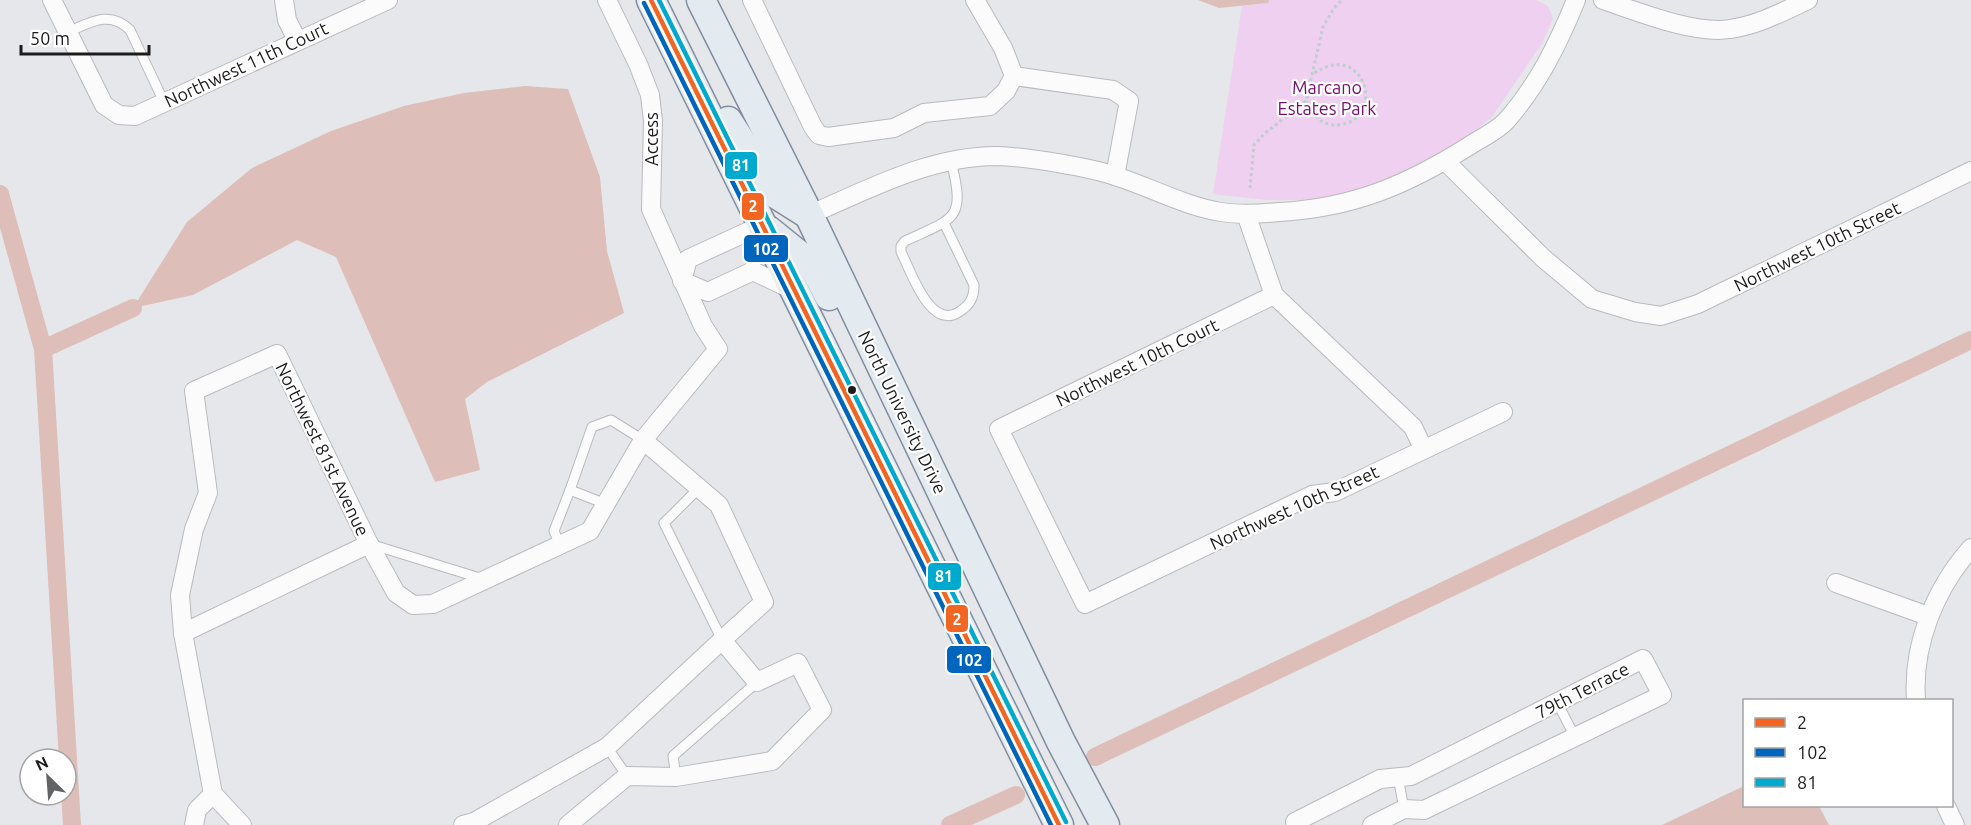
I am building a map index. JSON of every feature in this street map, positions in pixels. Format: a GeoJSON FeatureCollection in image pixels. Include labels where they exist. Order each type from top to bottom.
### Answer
{"type":"FeatureCollection","features":[{"type":"Feature","properties":{"kind":"main road"},"geometry":{"type":"LineString","coordinates":[[651,0],[1059,825]]}},
{"type":"Feature","properties":{"kind":"main road","name":"North University Drive"},"geometry":{"type":"LineString","coordinates":[[701,0],[809,215],[1061,742],[1105,825]]}},
{"type":"Feature","properties":{"kind":"main road"},"geometry":{"type":"LineString","coordinates":[[671,42],[692,64],[774,194],[809,215]]}},
{"type":"Feature","properties":{"kind":"main road"},"geometry":{"type":"LineString","coordinates":[[762,225],[814,267],[914,460],[920,466],[931,470]]}},
{"type":"Feature","properties":{"kind":"street"},"geometry":{"type":"LineString","coordinates":[[52,0],[68,32]]}},
{"type":"Feature","properties":{"kind":"street"},"geometry":{"type":"LineString","coordinates":[[284,0],[287,20],[297,40]]}},
{"type":"Feature","properties":{"kind":"street","name":"Northwest 11th Court"},"geometry":{"type":"LineString","coordinates":[[68,32],[104,105],[119,115],[135,116],[388,0]]}},
{"type":"Feature","properties":{"kind":"street","name":"Access"},"geometry":{"type":"LineString","coordinates":[[607,0],[639,64],[650,95],[653,121],[651,209],[703,326],[718,349],[643,440]]}},
{"type":"Feature","properties":{"kind":"street"},"geometry":{"type":"LineString","coordinates":[[752,0],[813,127],[819,135],[828,137],[894,128],[924,113],[990,106],[1006,91],[1014,76],[1003,48],[975,0]]}},
{"type":"Feature","properties":{"kind":"street"},"geometry":{"type":"LineString","coordinates":[[809,215],[907,173],[971,157],[1007,157],[1115,176],[1202,208],[1246,214],[1305,211],[1359,200],[1385,192],[1445,161],[1505,123],[1536,83],[1560,40],[1576,0]]}},
{"type":"Feature","properties":{"kind":"street"},"geometry":{"type":"LineString","coordinates":[[1603,0],[1672,24],[1727,30],[1758,23],[1808,0]]}},
{"type":"Feature","properties":{"kind":"street"},"geometry":{"type":"LineString","coordinates":[[1014,76],[1113,90],[1129,101],[1115,176]]}},
{"type":"Feature","properties":{"kind":"street","name":"Northwest 10th Street"},"geometry":{"type":"LineString","coordinates":[[1445,161],[1543,258],[1592,299],[1635,312],[1661,316],[1698,304],[1971,171]]}},
{"type":"Feature","properties":{"kind":"street"},"geometry":{"type":"LineString","coordinates":[[1246,214],[1274,295],[1413,428],[1423,448]]}},
{"type":"Feature","properties":{"kind":"street"},"geometry":{"type":"LineString","coordinates":[[762,225],[688,259],[682,281],[708,292],[753,271],[795,291]]}},
{"type":"Feature","properties":{"kind":"street","name":"Northwest 10th Court"},"geometry":{"type":"LineString","coordinates":[[1085,604],[999,429],[1274,295]]}},
{"type":"Feature","properties":{"kind":"street","name":"Northwest 81st Avenue"},"geometry":{"type":"LineString","coordinates":[[183,633],[180,595],[184,569],[194,529],[208,493],[194,391],[277,354],[369,544]]}},
{"type":"Feature","properties":{"kind":"street","name":"Northwest 10th Street"},"geometry":{"type":"LineString","coordinates":[[1085,604],[1312,495],[1335,492],[1423,448],[1503,412]]}},
{"type":"Feature","properties":{"kind":"street"},"geometry":{"type":"LineString","coordinates":[[242,825],[213,794],[183,633],[369,544],[396,593],[413,605],[433,604],[590,531],[643,440],[719,505],[764,602],[607,747],[474,822],[463,825]]}},
{"type":"Feature","properties":{"kind":"street"},"geometry":{"type":"LineString","coordinates":[[1916,699],[1916,667],[1928,616],[1959,561],[1971,548]]}},
{"type":"Feature","properties":{"kind":"street"},"geometry":{"type":"LineString","coordinates":[[1836,583],[1928,616]]}},
{"type":"Feature","properties":{"kind":"street"},"geometry":{"type":"LineString","coordinates":[[568,825],[627,776],[676,777],[772,761],[822,710],[798,663],[757,682],[722,640]]}},
{"type":"Feature","properties":{"kind":"street","name":"79th Terrace"},"geometry":{"type":"LineString","coordinates":[[1296,825],[1295,822],[1380,779],[1411,776],[1643,659],[1662,695],[1424,810],[1404,809],[1372,825]]}},
{"type":"Feature","properties":{"kind":"street"},"geometry":{"type":"LineString","coordinates":[[194,825],[197,810],[213,794]]}},
{"type":"Feature","properties":{"kind":"street"},"geometry":{"type":"LineString","coordinates":[[1946,807],[1955,825]]}},
{"type":"Feature","properties":{"kind":"lane"},"geometry":{"type":"LineString","coordinates":[[68,32],[96,19],[108,18],[121,21],[130,30],[164,102]]}},
{"type":"Feature","properties":{"kind":"lane"},"geometry":{"type":"LineString","coordinates":[[944,223],[974,285],[974,296],[967,306],[955,314],[941,315],[931,310],[901,252],[901,246],[905,241],[944,223],[956,212],[959,201],[951,161]]}},
{"type":"Feature","properties":{"kind":"lane"},"geometry":{"type":"LineString","coordinates":[[560,545],[554,531],[592,427],[611,420],[643,440]]}},
{"type":"Feature","properties":{"kind":"lane"},"geometry":{"type":"LineString","coordinates":[[699,488],[664,523],[722,640]]}},
{"type":"Feature","properties":{"kind":"lane"},"geometry":{"type":"LineString","coordinates":[[570,489],[606,504]]}},
{"type":"Feature","properties":{"kind":"lane"},"geometry":{"type":"LineString","coordinates":[[369,544],[485,580]]}},
{"type":"Feature","properties":{"kind":"lane"},"geometry":{"type":"LineString","coordinates":[[676,777],[673,756],[757,682]]}},
{"type":"Feature","properties":{"kind":"lane"},"geometry":{"type":"LineString","coordinates":[[1557,702],[1575,737]]}},
{"type":"Feature","properties":{"kind":"lane"},"geometry":{"type":"LineString","coordinates":[[607,747],[627,776]]}},
{"type":"Feature","properties":{"kind":"lane"},"geometry":{"type":"LineString","coordinates":[[1398,777],[1404,809]]}},
{"type":"Feature","properties":{"kind":"path"},"geometry":{"type":"LineString","coordinates":[[1250,188],[1254,145],[1264,134],[1306,101],[1323,27],[1334,8],[1342,0]]}},
{"type":"Feature","properties":{"kind":"path"},"geometry":{"type":"LineString","coordinates":[[1306,101],[1315,117],[1330,125],[1350,122],[1358,116],[1365,103],[1367,89],[1365,83],[1361,76],[1350,67],[1328,66],[1313,74]]}},
{"type":"Feature","properties":{"kind":"green space","name":"Marcano Estates Park"},"geometry":{"type":"Polygon","coordinates":[[[1269,0],[1536,0],[1548,6],[1553,19],[1541,45],[1491,118],[1428,167],[1331,200],[1265,200],[1213,194],[1242,6],[1268,3],[1269,0]]]}},
{"type":"Feature","properties":{"kind":"shaded area"},"geometry":{"type":"Polygon","coordinates":[[[1198,0],[1269,0],[1268,3],[1219,8],[1198,0]]]}},
{"type":"Feature","properties":{"kind":"shaded area"},"geometry":{"type":"Polygon","coordinates":[[[525,86],[568,89],[600,177],[607,251],[624,313],[487,382],[465,399],[480,470],[435,482],[336,257],[297,240],[193,295],[133,308],[187,222],[252,168],[331,131],[404,106],[464,93],[525,86]]]}},
{"type":"Feature","properties":{"kind":"shaded area"},"geometry":{"type":"Polygon","coordinates":[[[1743,786],[1743,807],[1820,807],[1829,825],[1662,825],[1743,786]]]}},
{"type":"Feature","properties":{"kind":"waterway"},"geometry":{"type":"LineString","coordinates":[[0,194],[43,349],[72,825]]}},
{"type":"Feature","properties":{"kind":"waterway"},"geometry":{"type":"LineString","coordinates":[[43,349],[133,308]]}},
{"type":"Feature","properties":{"kind":"waterway"},"geometry":{"type":"LineString","coordinates":[[1095,757],[1971,340]]}},
{"type":"Feature","properties":{"kind":"waterway"},"geometry":{"type":"LineString","coordinates":[[950,825],[1016,795]]}},
{"type":"Feature","properties":{"kind":"transit line","name":"2"},"geometry":{"type":"LineString","coordinates":[[651,0],[1059,825]]}},
{"type":"Feature","properties":{"kind":"transit line","name":"81"},"geometry":{"type":"LineString","coordinates":[[659,0],[1066,822]]}},
{"type":"Feature","properties":{"kind":"transit line","name":"102"},"geometry":{"type":"LineString","coordinates":[[644,3],[1051,825]]}}]}
